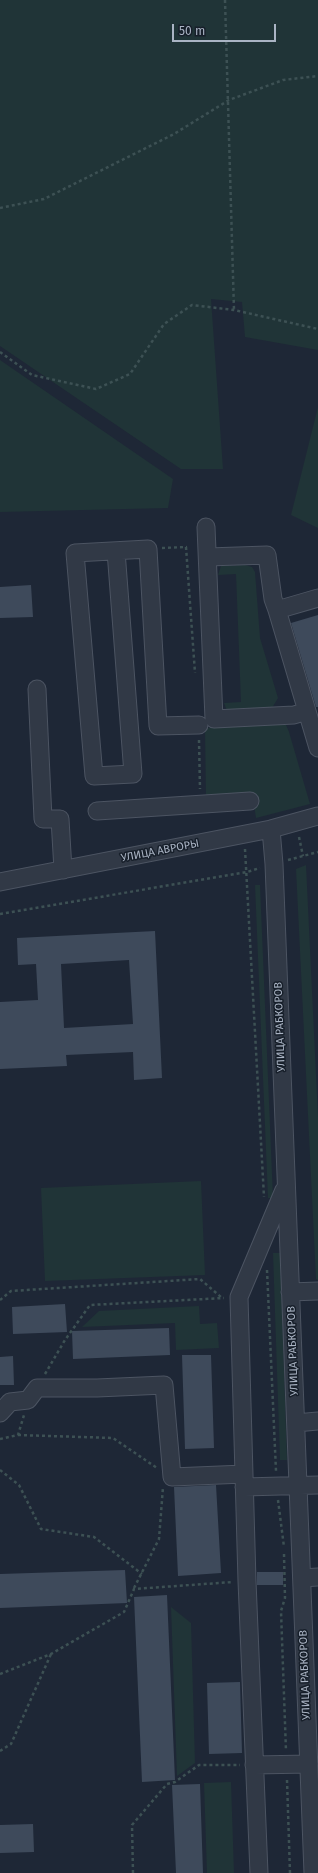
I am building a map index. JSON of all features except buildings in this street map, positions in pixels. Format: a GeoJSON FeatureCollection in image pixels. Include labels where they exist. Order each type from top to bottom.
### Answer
{"type":"FeatureCollection","features":[{"type":"Feature","properties":{"kind":"street"},"geometry":{"type":"LineString","coordinates":[[206,527],[214,719],[294,715],[307,711]]}},
{"type":"Feature","properties":{"kind":"street"},"geometry":{"type":"LineString","coordinates":[[116,551],[134,774],[94,776],[75,553],[148,549],[158,726],[199,725]]}},
{"type":"Feature","properties":{"kind":"street"},"geometry":{"type":"LineString","coordinates":[[208,557],[267,555],[273,599],[318,748]]}},
{"type":"Feature","properties":{"kind":"street"},"geometry":{"type":"LineString","coordinates":[[277,610],[318,598]]}},
{"type":"Feature","properties":{"kind":"street"},"geometry":{"type":"LineString","coordinates":[[37,689],[43,819],[60,820],[63,870]]}},
{"type":"Feature","properties":{"kind":"street"},"geometry":{"type":"LineString","coordinates":[[97,811],[250,801]]}},
{"type":"Feature","properties":{"kind":"street","name":"УЛИЦА АВРОРЫ"},"geometry":{"type":"LineString","coordinates":[[0,882],[271,829],[318,816]]}},
{"type":"Feature","properties":{"kind":"street","name":"УЛИЦА РАБКОРОВ"},"geometry":{"type":"LineString","coordinates":[[271,829],[274,864],[298,1486],[292,1546],[310,1577],[309,1764],[313,1873]]}},
{"type":"Feature","properties":{"kind":"street"},"geometry":{"type":"LineString","coordinates":[[259,1873],[247,1581],[239,1297],[286,1184]]}},
{"type":"Feature","properties":{"kind":"street"},"geometry":{"type":"LineString","coordinates":[[290,1292],[318,1290]]}},
{"type":"Feature","properties":{"kind":"street"},"geometry":{"type":"LineString","coordinates":[[0,1413],[10,1402],[33,1394],[77,1389],[164,1385],[168,1473],[172,1477],[244,1481],[276,1486],[318,1485]]}},
{"type":"Feature","properties":{"kind":"street"},"geometry":{"type":"LineString","coordinates":[[296,1422],[318,1422]]}},
{"type":"Feature","properties":{"kind":"street"},"geometry":{"type":"LineString","coordinates":[[254,1765],[309,1764]]}},
{"type":"Feature","properties":{"kind":"path"},"geometry":{"type":"LineString","coordinates":[[226,0],[234,310]]}},
{"type":"Feature","properties":{"kind":"path"},"geometry":{"type":"LineString","coordinates":[[0,208],[44,199],[174,134],[229,100],[283,80],[318,76]]}},
{"type":"Feature","properties":{"kind":"path"},"geometry":{"type":"LineString","coordinates":[[0,352],[32,375],[96,389],[130,374],[164,324],[192,305],[234,310],[318,329]]}},
{"type":"Feature","properties":{"kind":"path"},"geometry":{"type":"LineString","coordinates":[[148,549],[186,547],[196,678]]}},
{"type":"Feature","properties":{"kind":"path"},"geometry":{"type":"LineString","coordinates":[[199,725],[201,804]]}},
{"type":"Feature","properties":{"kind":"path"},"geometry":{"type":"LineString","coordinates":[[244,834],[248,872],[264,1203]]}},
{"type":"Feature","properties":{"kind":"path"},"geometry":{"type":"LineString","coordinates":[[0,914],[248,872],[318,852]]}},
{"type":"Feature","properties":{"kind":"path"},"geometry":{"type":"LineString","coordinates":[[267,1267],[276,1486],[292,1546],[285,1598],[281,1611],[290,1873]]}},
{"type":"Feature","properties":{"kind":"path"},"geometry":{"type":"LineString","coordinates":[[0,1300],[11,1291],[200,1279],[222,1298]]}},
{"type":"Feature","properties":{"kind":"path"},"geometry":{"type":"LineString","coordinates":[[18,1435],[33,1394],[64,1340],[90,1305],[239,1297]]}},
{"type":"Feature","properties":{"kind":"path"},"geometry":{"type":"LineString","coordinates":[[0,1439],[18,1435],[113,1438],[168,1473],[159,1539],[124,1612],[51,1654],[0,1674]]}},
{"type":"Feature","properties":{"kind":"path"},"geometry":{"type":"LineString","coordinates":[[0,1470],[18,1485],[41,1528],[94,1537],[142,1574]]}},
{"type":"Feature","properties":{"kind":"path"},"geometry":{"type":"LineString","coordinates":[[134,1589],[247,1581]]}},
{"type":"Feature","properties":{"kind":"path"},"geometry":{"type":"LineString","coordinates":[[0,1751],[11,1744],[51,1654]]}},
{"type":"Feature","properties":{"kind":"path"},"geometry":{"type":"LineString","coordinates":[[133,1873],[132,1825],[167,1784],[175,1782],[199,1765],[254,1765]]}},
{"type":"Feature","properties":{"kind":"green space"},"geometry":{"type":"Polygon","coordinates":[[[0,0],[318,0],[318,350],[245,337],[242,302],[211,299],[223,469],[181,469],[0,346],[0,0]]]}},
{"type":"Feature","properties":{"kind":"green space"},"geometry":{"type":"Polygon","coordinates":[[[0,360],[173,479],[168,508],[0,512],[0,360]]]}},
{"type":"Feature","properties":{"kind":"green space"},"geometry":{"type":"Polygon","coordinates":[[[318,407],[318,528],[291,515],[318,407]]]}},
{"type":"Feature","properties":{"kind":"green space"},"geometry":{"type":"Polygon","coordinates":[[[245,565],[252,567],[255,572],[260,638],[278,698],[272,708],[227,711],[224,703],[241,702],[236,574],[218,575],[221,566],[245,565]]]}},
{"type":"Feature","properties":{"kind":"green space"},"geometry":{"type":"Polygon","coordinates":[[[279,724],[286,725],[289,732],[310,804],[256,818],[253,797],[206,799],[205,728],[279,724]]]}},
{"type":"Feature","properties":{"kind":"green space"},"geometry":{"type":"Polygon","coordinates":[[[306,865],[318,1117],[318,1280],[316,1279],[296,869],[306,865]]]}},
{"type":"Feature","properties":{"kind":"green space"},"geometry":{"type":"Polygon","coordinates":[[[255,885],[260,885],[273,1198],[268,1198],[255,885]]]}},
{"type":"Feature","properties":{"kind":"green space"},"geometry":{"type":"Polygon","coordinates":[[[201,1181],[205,1275],[45,1281],[41,1188],[201,1181]]]}},
{"type":"Feature","properties":{"kind":"green space"},"geometry":{"type":"Polygon","coordinates":[[[273,1253],[280,1253],[287,1460],[280,1460],[273,1253]]]}},
{"type":"Feature","properties":{"kind":"green space"},"geometry":{"type":"Polygon","coordinates":[[[199,1306],[200,1324],[217,1323],[219,1348],[176,1350],[175,1323],[82,1327],[99,1311],[199,1306]]]}},
{"type":"Feature","properties":{"kind":"green space"},"geometry":{"type":"Polygon","coordinates":[[[171,1607],[191,1623],[195,1763],[177,1776],[171,1607]]]}},
{"type":"Feature","properties":{"kind":"green space"},"geometry":{"type":"Polygon","coordinates":[[[231,1782],[234,1873],[207,1873],[204,1783],[231,1782]]]}}]}
